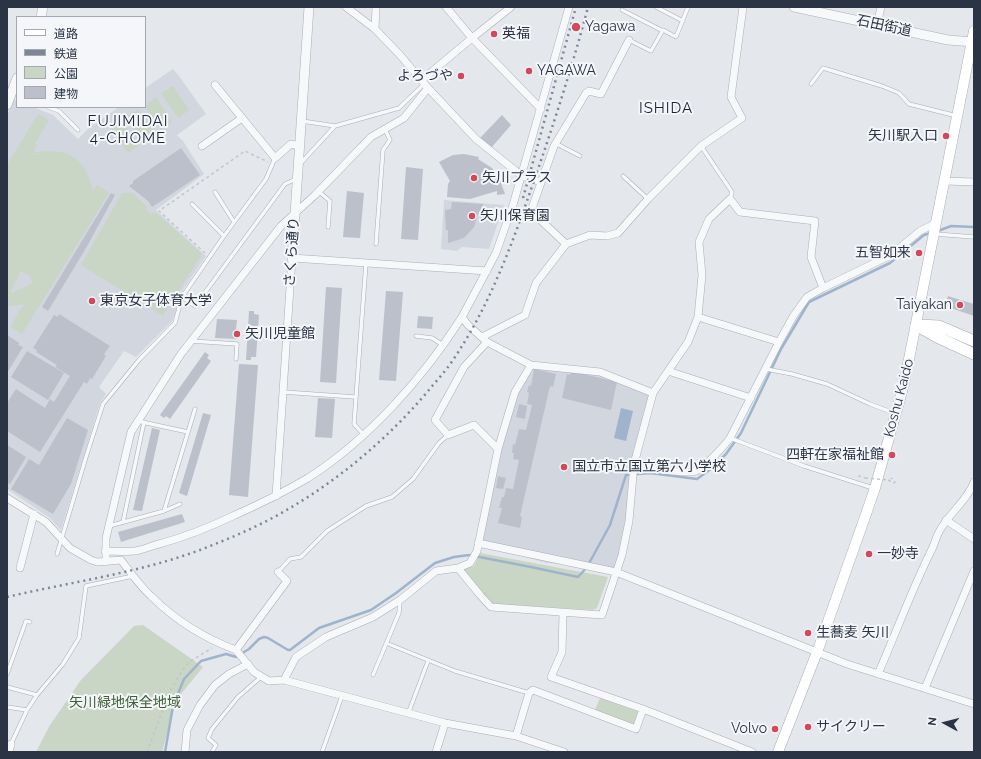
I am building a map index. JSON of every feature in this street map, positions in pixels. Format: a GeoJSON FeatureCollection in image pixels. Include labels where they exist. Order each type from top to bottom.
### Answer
{"type":"FeatureCollection","features":[{"type":"Feature","properties":{"kind":"main road","name":"Koshu Kaido"},"geometry":{"type":"LineString","coordinates":[[778,752],[817,653],[874,488],[909,363],[974,31]]}},
{"type":"Feature","properties":{"kind":"main road"},"geometry":{"type":"LineString","coordinates":[[916,325],[940,326],[974,340]]}},
{"type":"Feature","properties":{"kind":"main road"},"geometry":{"type":"LineString","coordinates":[[916,325],[937,337],[974,354]]}},
{"type":"Feature","properties":{"kind":"street","name":"さくら通り"},"geometry":{"type":"LineString","coordinates":[[276,496],[309,7]]}},
{"type":"Feature","properties":{"kind":"street"},"geometry":{"type":"LineString","coordinates":[[346,7],[375,29],[476,139],[522,176],[541,182]]}},
{"type":"Feature","properties":{"kind":"street"},"geometry":{"type":"LineString","coordinates":[[375,29],[376,7]]}},
{"type":"Feature","properties":{"kind":"street"},"geometry":{"type":"LineString","coordinates":[[446,7],[472,38],[541,109]]}},
{"type":"Feature","properties":{"kind":"street"},"geometry":{"type":"LineString","coordinates":[[106,562],[106,538],[131,432],[140,422],[191,341],[281,226],[318,191],[370,136],[404,118],[425,84],[472,38],[511,7]]}},
{"type":"Feature","properties":{"kind":"street"},"geometry":{"type":"LineString","coordinates":[[105,551],[135,551],[184,537],[222,522],[276,496],[324,466],[363,434],[405,394],[444,346],[462,317],[496,252],[522,176],[569,7]]}},
{"type":"Feature","properties":{"kind":"street"},"geometry":{"type":"LineString","coordinates":[[498,450],[474,426],[448,436],[434,420],[464,368],[484,340],[524,315],[536,283],[566,244],[590,235],[607,236],[618,234],[648,200],[701,146],[742,118],[731,97],[743,7]]}},
{"type":"Feature","properties":{"kind":"street","name":"石田街道"},"geometry":{"type":"LineString","coordinates":[[794,7],[948,40],[973,42]]}},
{"type":"Feature","properties":{"kind":"street"},"geometry":{"type":"LineString","coordinates":[[877,25],[881,7]]}},
{"type":"Feature","properties":{"kind":"street"},"geometry":{"type":"LineString","coordinates":[[566,244],[531,211],[555,143],[586,93],[589,90],[601,94],[629,40]]}},
{"type":"Feature","properties":{"kind":"street"},"geometry":{"type":"LineString","coordinates":[[7,104],[14,94],[16,83]]}},
{"type":"Feature","properties":{"kind":"street"},"geometry":{"type":"LineString","coordinates":[[215,85],[242,118],[274,162],[291,144],[299,146]]}},
{"type":"Feature","properties":{"kind":"street"},"geometry":{"type":"LineString","coordinates":[[202,146],[242,118]]}},
{"type":"Feature","properties":{"kind":"street"},"geometry":{"type":"LineString","coordinates":[[945,181],[974,182]]}},
{"type":"Feature","properties":{"kind":"street"},"geometry":{"type":"LineString","coordinates":[[458,568],[491,607],[602,616],[622,555],[629,520],[634,467],[653,393],[688,342],[698,317],[702,275],[699,242],[709,219],[730,199],[740,212],[815,221],[811,257],[823,288]]}},
{"type":"Feature","properties":{"kind":"street"},"geometry":{"type":"LineString","coordinates":[[634,467],[686,472],[697,471],[732,439],[751,398],[769,370],[779,342],[794,315],[807,297],[891,255],[920,231],[935,228]]}},
{"type":"Feature","properties":{"kind":"street"},"geometry":{"type":"LineString","coordinates":[[292,258],[486,271]]}},
{"type":"Feature","properties":{"kind":"street"},"geometry":{"type":"LineString","coordinates":[[462,317],[484,340],[531,365],[600,372],[653,393]]}},
{"type":"Feature","properties":{"kind":"street"},"geometry":{"type":"LineString","coordinates":[[698,317],[779,342]]}},
{"type":"Feature","properties":{"kind":"street"},"geometry":{"type":"LineString","coordinates":[[284,680],[296,657],[326,637],[373,616],[400,600],[436,571],[458,568],[470,563],[477,551],[498,450],[515,392],[531,365]]}},
{"type":"Feature","properties":{"kind":"street"},"geometry":{"type":"LineString","coordinates":[[668,371],[751,398]]}},
{"type":"Feature","properties":{"kind":"street"},"geometry":{"type":"LineString","coordinates":[[878,674],[924,564],[934,547],[938,533],[946,520],[974,484]]}},
{"type":"Feature","properties":{"kind":"street"},"geometry":{"type":"LineString","coordinates":[[7,498],[46,522],[70,548],[91,560],[97,562],[121,560],[150,596],[181,622],[219,643],[236,650],[254,672],[269,681],[284,680],[445,723],[516,736],[564,752]]}},
{"type":"Feature","properties":{"kind":"street"},"geometry":{"type":"LineString","coordinates":[[20,568],[34,514]]}},
{"type":"Feature","properties":{"kind":"street"},"geometry":{"type":"LineString","coordinates":[[946,520],[974,539]]}},
{"type":"Feature","properties":{"kind":"street"},"geometry":{"type":"LineString","coordinates":[[478,543],[616,572],[817,653],[974,704]]}},
{"type":"Feature","properties":{"kind":"street"},"geometry":{"type":"LineString","coordinates":[[925,688],[974,571]]}},
{"type":"Feature","properties":{"kind":"street"},"geometry":{"type":"LineString","coordinates":[[236,650],[288,581],[278,572]]}},
{"type":"Feature","properties":{"kind":"street"},"geometry":{"type":"LineString","coordinates":[[563,613],[562,652],[551,677],[643,709],[752,752]]}},
{"type":"Feature","properties":{"kind":"street"},"geometry":{"type":"LineString","coordinates":[[185,752],[187,730],[200,705],[215,685],[246,662]]}},
{"type":"Feature","properties":{"kind":"street"},"geometry":{"type":"LineString","coordinates":[[516,736],[530,693],[534,690],[636,729],[643,709]]}},
{"type":"Feature","properties":{"kind":"street"},"geometry":{"type":"LineString","coordinates":[[436,752],[445,723]]}},
{"type":"Feature","properties":{"kind":"street"},"geometry":{"type":"LineString","coordinates":[[9,752],[11,744]]}},
{"type":"Feature","properties":{"kind":"lane"},"geometry":{"type":"LineString","coordinates":[[656,7],[682,21]]}},
{"type":"Feature","properties":{"kind":"lane"},"geometry":{"type":"LineString","coordinates":[[622,10],[676,37],[688,7]]}},
{"type":"Feature","properties":{"kind":"lane"},"geometry":{"type":"LineString","coordinates":[[629,40],[651,51],[663,31]]}},
{"type":"Feature","properties":{"kind":"lane"},"geometry":{"type":"LineString","coordinates":[[811,84],[823,68],[899,92],[909,104],[958,116]]}},
{"type":"Feature","properties":{"kind":"lane"},"geometry":{"type":"LineString","coordinates":[[301,121],[335,126],[399,108],[425,84]]}},
{"type":"Feature","properties":{"kind":"lane"},"geometry":{"type":"LineString","coordinates":[[51,108],[59,111],[78,130]]}},
{"type":"Feature","properties":{"kind":"lane"},"geometry":{"type":"LineString","coordinates":[[298,167],[335,126]]}},
{"type":"Feature","properties":{"kind":"lane"},"geometry":{"type":"LineString","coordinates":[[376,244],[383,150],[390,140],[385,128]]}},
{"type":"Feature","properties":{"kind":"lane"},"geometry":{"type":"LineString","coordinates":[[555,143],[580,156]]}},
{"type":"Feature","properties":{"kind":"lane"},"geometry":{"type":"LineString","coordinates":[[701,146],[732,192],[730,199]]}},
{"type":"Feature","properties":{"kind":"lane"},"geometry":{"type":"LineString","coordinates":[[57,554],[103,404],[139,360],[175,323],[182,297],[266,179],[274,162]]}},
{"type":"Feature","properties":{"kind":"lane"},"geometry":{"type":"LineString","coordinates":[[623,176],[648,200]]}},
{"type":"Feature","properties":{"kind":"lane"},"geometry":{"type":"LineString","coordinates":[[182,297],[195,306],[285,184],[297,179]]}},
{"type":"Feature","properties":{"kind":"lane"},"geometry":{"type":"LineString","coordinates":[[318,191],[330,201],[328,227]]}},
{"type":"Feature","properties":{"kind":"lane"},"geometry":{"type":"LineString","coordinates":[[215,192],[234,222]]}},
{"type":"Feature","properties":{"kind":"lane"},"geometry":{"type":"LineString","coordinates":[[192,204],[224,236]]}},
{"type":"Feature","properties":{"kind":"lane"},"geometry":{"type":"LineString","coordinates":[[935,228],[974,237]]}},
{"type":"Feature","properties":{"kind":"lane"},"geometry":{"type":"LineString","coordinates":[[363,434],[354,424],[366,263]]}},
{"type":"Feature","properties":{"kind":"lane"},"geometry":{"type":"LineString","coordinates":[[416,336],[432,338],[444,346]]}},
{"type":"Feature","properties":{"kind":"lane"},"geometry":{"type":"LineString","coordinates":[[191,341],[237,344],[236,359]]}},
{"type":"Feature","properties":{"kind":"lane"},"geometry":{"type":"LineString","coordinates":[[769,370],[792,374],[827,384],[870,404],[895,413]]}},
{"type":"Feature","properties":{"kind":"lane"},"geometry":{"type":"LineString","coordinates":[[283,392],[355,396]]}},
{"type":"Feature","properties":{"kind":"lane"},"geometry":{"type":"LineString","coordinates":[[164,511],[195,409]]}},
{"type":"Feature","properties":{"kind":"lane"},"geometry":{"type":"LineString","coordinates":[[123,522],[140,422],[188,432]]}},
{"type":"Feature","properties":{"kind":"lane"},"geometry":{"type":"LineString","coordinates":[[278,572],[290,559],[301,556],[327,531],[366,506],[392,497],[413,479],[439,443],[448,436]]}},
{"type":"Feature","properties":{"kind":"lane"},"geometry":{"type":"LineString","coordinates":[[732,439],[804,466],[874,488]]}},
{"type":"Feature","properties":{"kind":"lane"},"geometry":{"type":"LineString","coordinates":[[109,526],[164,511],[180,504]]}},
{"type":"Feature","properties":{"kind":"lane"},"geometry":{"type":"LineString","coordinates":[[11,744],[27,710],[37,695],[63,664],[79,638],[86,586],[134,576]]}},
{"type":"Feature","properties":{"kind":"lane"},"geometry":{"type":"LineString","coordinates":[[373,675],[400,613],[400,600]]}},
{"type":"Feature","properties":{"kind":"lane"},"geometry":{"type":"LineString","coordinates":[[7,674],[26,621],[30,622]]}},
{"type":"Feature","properties":{"kind":"lane"},"geometry":{"type":"LineString","coordinates":[[386,643],[455,671],[530,693]]}},
{"type":"Feature","properties":{"kind":"lane"},"geometry":{"type":"LineString","coordinates":[[408,714],[428,661]]}},
{"type":"Feature","properties":{"kind":"lane"},"geometry":{"type":"LineString","coordinates":[[212,752],[216,745],[208,738],[212,730],[238,696],[261,676]]}},
{"type":"Feature","properties":{"kind":"lane"},"geometry":{"type":"LineString","coordinates":[[7,687],[37,695]]}},
{"type":"Feature","properties":{"kind":"lane"},"geometry":{"type":"LineString","coordinates":[[322,752],[342,696]]}},
{"type":"Feature","properties":{"kind":"lane"},"geometry":{"type":"LineString","coordinates":[[7,707],[27,710]]}},
{"type":"Feature","properties":{"kind":"path"},"geometry":{"type":"LineString","coordinates":[[210,257],[159,211],[245,151],[274,162]]}},
{"type":"Feature","properties":{"kind":"path"},"geometry":{"type":"LineString","coordinates":[[865,478],[888,480],[894,483],[895,482],[891,478]]}},
{"type":"Feature","properties":{"kind":"path"},"geometry":{"type":"LineString","coordinates":[[147,752],[169,693],[182,671],[189,662],[219,643]]}},
{"type":"Feature","properties":{"kind":"shaded area","name":"東京女子体育大学"},"geometry":{"type":"Polygon","coordinates":[[[173,69],[206,114],[177,135],[183,141],[204,174],[156,210],[206,256],[178,297],[178,306],[172,321],[136,357],[124,351],[99,387],[106,394],[100,403],[61,530],[50,518],[7,489],[7,115],[14,100],[16,101],[16,108],[36,108],[53,115],[78,139],[88,129],[118,108],[146,108],[146,87],[173,69]]]}},
{"type":"Feature","properties":{"kind":"shaded area","name":"矢川保育園"},"geometry":{"type":"Polygon","coordinates":[[[444,200],[504,205],[489,249],[462,247],[457,251],[441,249],[444,200]]]}},
{"type":"Feature","properties":{"kind":"shaded area","name":"国立市立国立第六小学校"},"geometry":{"type":"Polygon","coordinates":[[[531,365],[600,372],[653,393],[634,464],[629,521],[616,572],[581,565],[546,563],[478,543],[515,392],[531,365]]]}},
{"type":"Feature","properties":{"kind":"green space"},"geometry":{"type":"Polygon","coordinates":[[[173,86],[189,110],[178,118],[161,93],[173,86]]]}},
{"type":"Feature","properties":{"kind":"green space"},"geometry":{"type":"Polygon","coordinates":[[[156,97],[172,122],[161,130],[146,105],[156,97]]]}},
{"type":"Feature","properties":{"kind":"green space"},"geometry":{"type":"Polygon","coordinates":[[[138,109],[155,134],[144,142],[127,117],[138,109]]]}},
{"type":"Feature","properties":{"kind":"green space"},"geometry":{"type":"Polygon","coordinates":[[[38,114],[49,120],[35,144],[37,145],[33,153],[55,151],[65,153],[73,157],[80,162],[85,170],[90,179],[93,191],[97,185],[109,193],[22,334],[10,327],[24,304],[7,307],[7,165],[38,114]],[[21,271],[11,291],[12,293],[33,283],[29,275],[21,271]]]}},
{"type":"Feature","properties":{"kind":"green space"},"geometry":{"type":"Polygon","coordinates":[[[122,121],[139,145],[128,153],[111,128],[122,121]]]}},
{"type":"Feature","properties":{"kind":"green space"},"geometry":{"type":"Polygon","coordinates":[[[122,193],[133,193],[147,207],[147,211],[151,214],[155,212],[202,254],[163,316],[81,265],[122,193]]]}},
{"type":"Feature","properties":{"kind":"green space"},"geometry":{"type":"Polygon","coordinates":[[[480,553],[608,577],[597,608],[592,610],[496,604],[492,603],[462,569],[474,566],[480,553]]]}},
{"type":"Feature","properties":{"kind":"green space","name":"矢川緑地保全地域"},"geometry":{"type":"Polygon","coordinates":[[[143,625],[203,667],[181,694],[173,712],[162,752],[36,752],[50,725],[81,680],[134,626],[143,625]]]}},
{"type":"Feature","properties":{"kind":"green space"},"geometry":{"type":"Polygon","coordinates":[[[600,698],[639,712],[635,725],[595,710],[600,698]]]}},
{"type":"Feature","properties":{"kind":"water"},"geometry":{"type":"Polygon","coordinates":[[[621,408],[633,411],[626,441],[614,438],[621,408]]]}},
{"type":"Feature","properties":{"kind":"building"},"geometry":{"type":"Polygon","coordinates":[[[502,115],[511,125],[491,148],[480,138],[502,115]]]}},
{"type":"Feature","properties":{"kind":"building"},"geometry":{"type":"Polygon","coordinates":[[[181,148],[200,175],[152,207],[148,201],[129,186],[133,183],[133,181],[181,148]]]}},
{"type":"Feature","properties":{"kind":"building","name":"矢川プラス"},"geometry":{"type":"Polygon","coordinates":[[[464,154],[479,157],[478,159],[492,168],[498,175],[505,194],[497,195],[497,191],[470,199],[447,197],[448,184],[450,181],[439,162],[453,155],[464,154]]]}},
{"type":"Feature","properties":{"kind":"building"},"geometry":{"type":"Polygon","coordinates":[[[406,167],[423,169],[418,240],[401,239],[406,167]]]}},
{"type":"Feature","properties":{"kind":"building"},"geometry":{"type":"Polygon","coordinates":[[[347,191],[364,193],[360,238],[343,237],[347,191]]]}},
{"type":"Feature","properties":{"kind":"building"},"geometry":{"type":"Polygon","coordinates":[[[111,193],[115,195],[86,248],[48,311],[42,307],[111,193]]]}},
{"type":"Feature","properties":{"kind":"building"},"geometry":{"type":"Polygon","coordinates":[[[452,202],[483,204],[483,214],[478,214],[474,227],[464,238],[448,243],[445,210],[451,209],[452,202]]]}},
{"type":"Feature","properties":{"kind":"building"},"geometry":{"type":"Polygon","coordinates":[[[326,287],[342,288],[336,383],[320,382],[326,287]]]}},
{"type":"Feature","properties":{"kind":"building"},"geometry":{"type":"Polygon","coordinates":[[[386,291],[403,292],[396,381],[379,380],[386,291]]]}},
{"type":"Feature","properties":{"kind":"building"},"geometry":{"type":"Polygon","coordinates":[[[948,296],[974,304],[974,316],[945,306],[948,296]]]}},
{"type":"Feature","properties":{"kind":"building"},"geometry":{"type":"Polygon","coordinates":[[[249,311],[254,311],[254,314],[259,315],[256,357],[251,357],[251,360],[246,360],[249,311]]]}},
{"type":"Feature","properties":{"kind":"building"},"geometry":{"type":"Polygon","coordinates":[[[59,314],[110,346],[104,354],[106,356],[92,379],[90,378],[87,384],[84,382],[40,452],[7,431],[7,403],[16,389],[45,408],[50,399],[54,402],[70,376],[55,367],[57,365],[36,352],[37,350],[33,348],[54,315],[58,317],[59,314]]]}},
{"type":"Feature","properties":{"kind":"building"},"geometry":{"type":"Polygon","coordinates":[[[418,316],[433,317],[432,329],[417,328],[418,316]]]}},
{"type":"Feature","properties":{"kind":"building"},"geometry":{"type":"Polygon","coordinates":[[[217,319],[237,320],[236,329],[239,329],[238,339],[215,338],[217,319]]]}},
{"type":"Feature","properties":{"kind":"building"},"geometry":{"type":"Polygon","coordinates":[[[7,335],[19,343],[18,345],[23,347],[7,373],[7,335]]]}},
{"type":"Feature","properties":{"kind":"building"},"geometry":{"type":"Polygon","coordinates":[[[27,351],[64,373],[48,400],[11,377],[27,351]]]}},
{"type":"Feature","properties":{"kind":"building"},"geometry":{"type":"Polygon","coordinates":[[[205,352],[209,355],[207,358],[211,361],[170,419],[166,416],[164,418],[160,415],[205,352]]]}},
{"type":"Feature","properties":{"kind":"building"},"geometry":{"type":"Polygon","coordinates":[[[239,364],[258,365],[248,497],[229,495],[239,364]]]}},
{"type":"Feature","properties":{"kind":"building"},"geometry":{"type":"Polygon","coordinates":[[[534,369],[556,374],[553,387],[550,386],[520,516],[522,517],[520,528],[498,523],[502,508],[499,508],[506,488],[513,489],[519,460],[513,459],[513,444],[515,445],[519,429],[526,430],[532,405],[527,404],[529,393],[527,392],[529,385],[531,386],[534,369]]]}},
{"type":"Feature","properties":{"kind":"building"},"geometry":{"type":"Polygon","coordinates":[[[571,371],[617,382],[611,410],[562,398],[567,374],[570,375],[571,371]]]}},
{"type":"Feature","properties":{"kind":"building"},"geometry":{"type":"Polygon","coordinates":[[[318,398],[335,399],[332,438],[315,437],[318,398]]]}},
{"type":"Feature","properties":{"kind":"building"},"geometry":{"type":"Polygon","coordinates":[[[519,404],[527,406],[525,419],[516,417],[519,404]]]}},
{"type":"Feature","properties":{"kind":"building"},"geometry":{"type":"Polygon","coordinates":[[[203,413],[211,415],[187,496],[179,493],[203,413]]]}},
{"type":"Feature","properties":{"kind":"building"},"geometry":{"type":"Polygon","coordinates":[[[67,418],[88,430],[71,484],[53,514],[11,489],[29,459],[39,465],[67,418]]]}},
{"type":"Feature","properties":{"kind":"building"},"geometry":{"type":"Polygon","coordinates":[[[152,428],[160,430],[142,511],[133,510],[152,428]]]}},
{"type":"Feature","properties":{"kind":"building"},"geometry":{"type":"Polygon","coordinates":[[[7,445],[26,457],[10,484],[7,483],[7,445]]]}},
{"type":"Feature","properties":{"kind":"building"},"geometry":{"type":"Polygon","coordinates":[[[498,476],[506,478],[503,489],[496,488],[498,476]]]}},
{"type":"Feature","properties":{"kind":"building"},"geometry":{"type":"Polygon","coordinates":[[[182,514],[185,522],[121,542],[118,532],[182,514]]]}},
{"type":"Feature","properties":{"kind":"waterway"},"geometry":{"type":"LineString","coordinates":[[938,231],[951,226],[974,227]]}},
{"type":"Feature","properties":{"kind":"waterway"},"geometry":{"type":"LineString","coordinates":[[165,752],[173,706],[184,679],[201,661],[226,654],[236,657],[249,649],[259,639],[264,637],[290,650],[319,628],[371,610],[435,563],[454,557],[469,555],[578,577],[587,567],[610,525],[626,475],[650,473],[697,479],[712,468],[726,454],[741,433],[781,349],[809,302],[890,263],[924,235],[931,233]]}},
{"type":"Feature","properties":{"kind":"railway"},"geometry":{"type":"LineString","coordinates":[[523,198],[576,7]]}},
{"type":"Feature","properties":{"kind":"railway"},"geometry":{"type":"LineString","coordinates":[[7,597],[153,565],[200,550],[246,531],[310,496],[367,453],[402,420],[451,363],[467,339],[490,294],[528,199],[557,113],[588,7]]}},
{"type":"Feature","properties":{"kind":"place","name":"Yagawa"},"geometry":{"type":"Point","coordinates":[576,27]}},
{"type":"Feature","properties":{"kind":"place","name":"英福"},"geometry":{"type":"Point","coordinates":[494,34]}},
{"type":"Feature","properties":{"kind":"place","name":"YAGAWA"},"geometry":{"type":"Point","coordinates":[529,71]}},
{"type":"Feature","properties":{"kind":"place","name":"よろづや"},"geometry":{"type":"Point","coordinates":[461,76]}},
{"type":"Feature","properties":{"kind":"place","name":"矢川駅入口"},"geometry":{"type":"Point","coordinates":[946,136]}},
{"type":"Feature","properties":{"kind":"place","name":"矢川プラス"},"geometry":{"type":"Point","coordinates":[474,178]}},
{"type":"Feature","properties":{"kind":"place","name":"矢川保育園"},"geometry":{"type":"Point","coordinates":[472,216]}},
{"type":"Feature","properties":{"kind":"place","name":"五智如来"},"geometry":{"type":"Point","coordinates":[919,253]}},
{"type":"Feature","properties":{"kind":"place","name":"東京女子体育大学"},"geometry":{"type":"Point","coordinates":[92,301]}},
{"type":"Feature","properties":{"kind":"place","name":"Taiyakan"},"geometry":{"type":"Point","coordinates":[960,305]}},
{"type":"Feature","properties":{"kind":"place","name":"矢川児童館"},"geometry":{"type":"Point","coordinates":[237,334]}},
{"type":"Feature","properties":{"kind":"place","name":"四軒在家福祉館"},"geometry":{"type":"Point","coordinates":[892,455]}},
{"type":"Feature","properties":{"kind":"place","name":"国立市立国立第六小学校"},"geometry":{"type":"Point","coordinates":[564,467]}},
{"type":"Feature","properties":{"kind":"place","name":"一妙寺"},"geometry":{"type":"Point","coordinates":[869,554]}},
{"type":"Feature","properties":{"kind":"place","name":"生蕎麦 矢川"},"geometry":{"type":"Point","coordinates":[808,633]}},
{"type":"Feature","properties":{"kind":"place","name":"サイクリー"},"geometry":{"type":"Point","coordinates":[808,727]}},
{"type":"Feature","properties":{"kind":"place","name":"Volvo"},"geometry":{"type":"Point","coordinates":[775,729]}},
{"type":"Feature","properties":{"kind":"district","name":"ISHIDA"},"geometry":{"type":"Point","coordinates":[666,108]}},
{"type":"Feature","properties":{"kind":"district","name":"FUJIMIDAI 4-CHOME"},"geometry":{"type":"Point","coordinates":[128,130]}}]}
